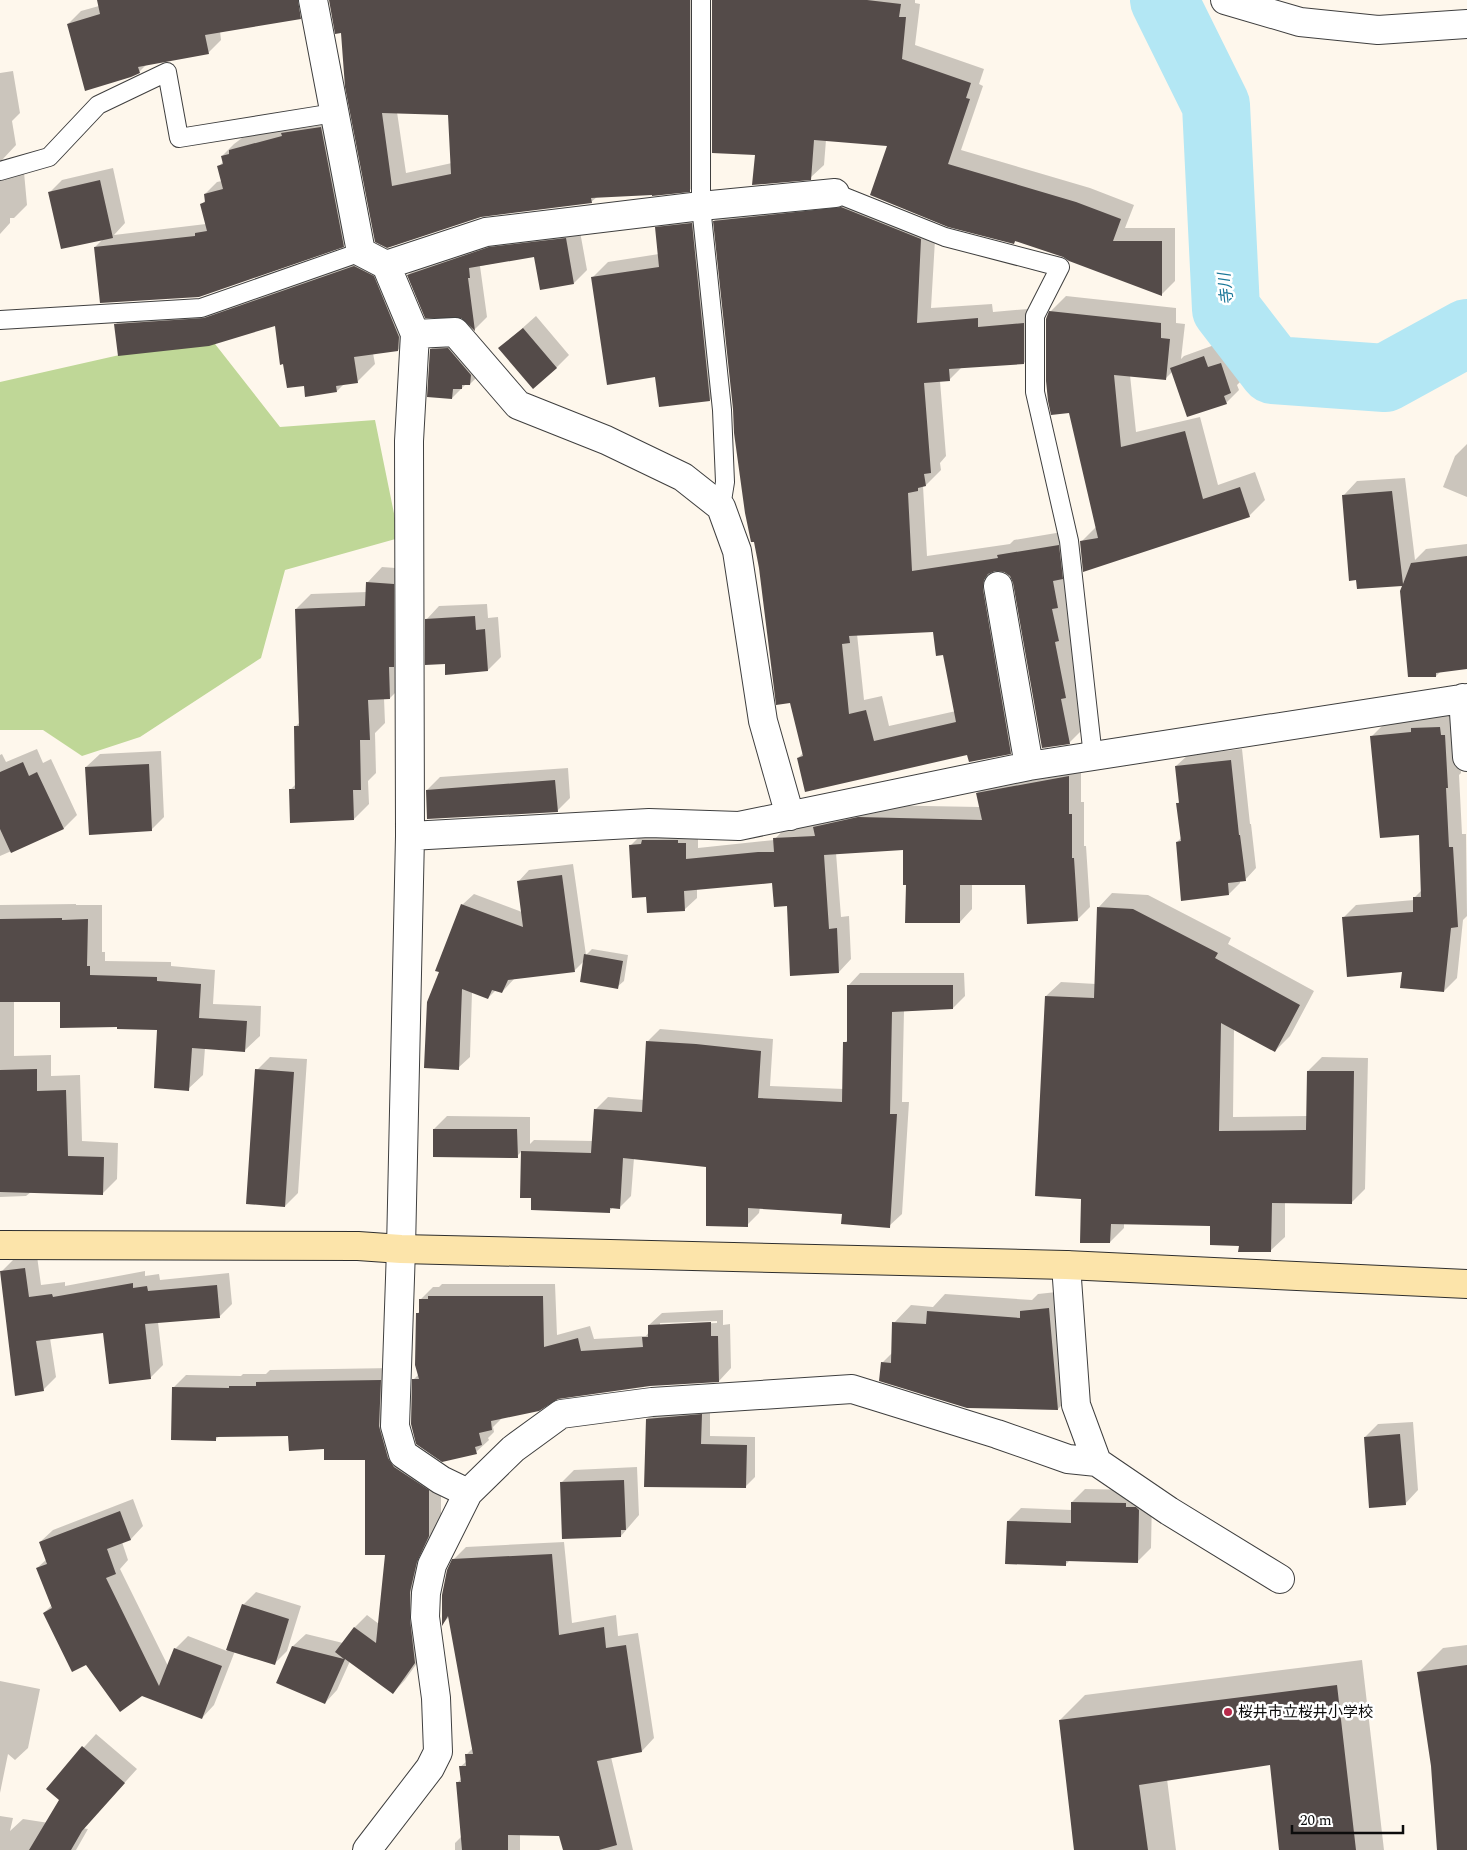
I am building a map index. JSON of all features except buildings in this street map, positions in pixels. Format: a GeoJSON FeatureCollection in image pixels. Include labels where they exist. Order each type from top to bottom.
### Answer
{"type":"FeatureCollection","features":[{"type":"Feature","properties":{"kind":"street"},"geometry":{"type":"LineString","coordinates":[[312,0],[361,252],[386,265],[415,334],[409,441],[410,836],[395,1426],[403,1454],[441,1480],[468,1493]]}},
{"type":"Feature","properties":{"kind":"street"},"geometry":{"type":"LineString","coordinates":[[1225,0],[1300,22],[1378,30],[1467,24]]}},
{"type":"Feature","properties":{"kind":"street"},"geometry":{"type":"LineString","coordinates":[[386,265],[486,232],[701,206],[835,193]]}},
{"type":"Feature","properties":{"kind":"street"},"geometry":{"type":"LineString","coordinates":[[415,334],[455,332],[518,405],[606,440],[683,478],[720,507],[736,551],[763,721],[790,816]]}},
{"type":"Feature","properties":{"kind":"street"},"geometry":{"type":"LineString","coordinates":[[998,586],[1029,766]]}},
{"type":"Feature","properties":{"kind":"street"},"geometry":{"type":"LineString","coordinates":[[410,836],[649,824],[739,826],[1029,766],[1465,698],[1467,757]]}},
{"type":"Feature","properties":{"kind":"street"},"geometry":{"type":"LineString","coordinates":[[0,1245],[358,1246],[401,1249],[1066,1265],[1467,1284]]}},
{"type":"Feature","properties":{"kind":"street"},"geometry":{"type":"LineString","coordinates":[[1066,1265],[1076,1405],[1097,1462]]}},
{"type":"Feature","properties":{"kind":"street"},"geometry":{"type":"LineString","coordinates":[[367,1850],[430,1768],[438,1752],[436,1698],[424,1617],[426,1593],[432,1565],[468,1493],[513,1449],[562,1414],[652,1402],[852,1389],[997,1434],[1068,1459],[1097,1462],[1170,1511],[1280,1579]]}},
{"type":"Feature","properties":{"kind":"lane"},"geometry":{"type":"LineString","coordinates":[[700,0],[701,206],[722,410],[725,482],[720,507]]}},
{"type":"Feature","properties":{"kind":"lane"},"geometry":{"type":"LineString","coordinates":[[0,172],[49,157],[98,105],[167,72],[179,138],[334,113]]}},
{"type":"Feature","properties":{"kind":"lane"},"geometry":{"type":"LineString","coordinates":[[835,193],[946,237],[1060,267],[1035,316],[1035,392],[1069,541],[1093,757]]}},
{"type":"Feature","properties":{"kind":"lane"},"geometry":{"type":"LineString","coordinates":[[0,320],[201,308],[361,252]]}},
{"type":"Feature","properties":{"kind":"green space"},"geometry":{"type":"Polygon","coordinates":[[[208,335],[280,427],[375,420],[399,538],[285,570],[261,658],[140,737],[82,756],[43,730],[0,730],[0,382],[208,335]]]}},
{"type":"Feature","properties":{"kind":"waterway","name":"寺川"},"geometry":{"type":"LineString","coordinates":[[1164,0],[1216,105],[1226,309],[1273,370],[1385,378],[1467,333]]}},
{"type":"Feature","properties":{"kind":"place","name":"桜井市立桜井小学校"},"geometry":{"type":"Point","coordinates":[1228,1712]}}]}
